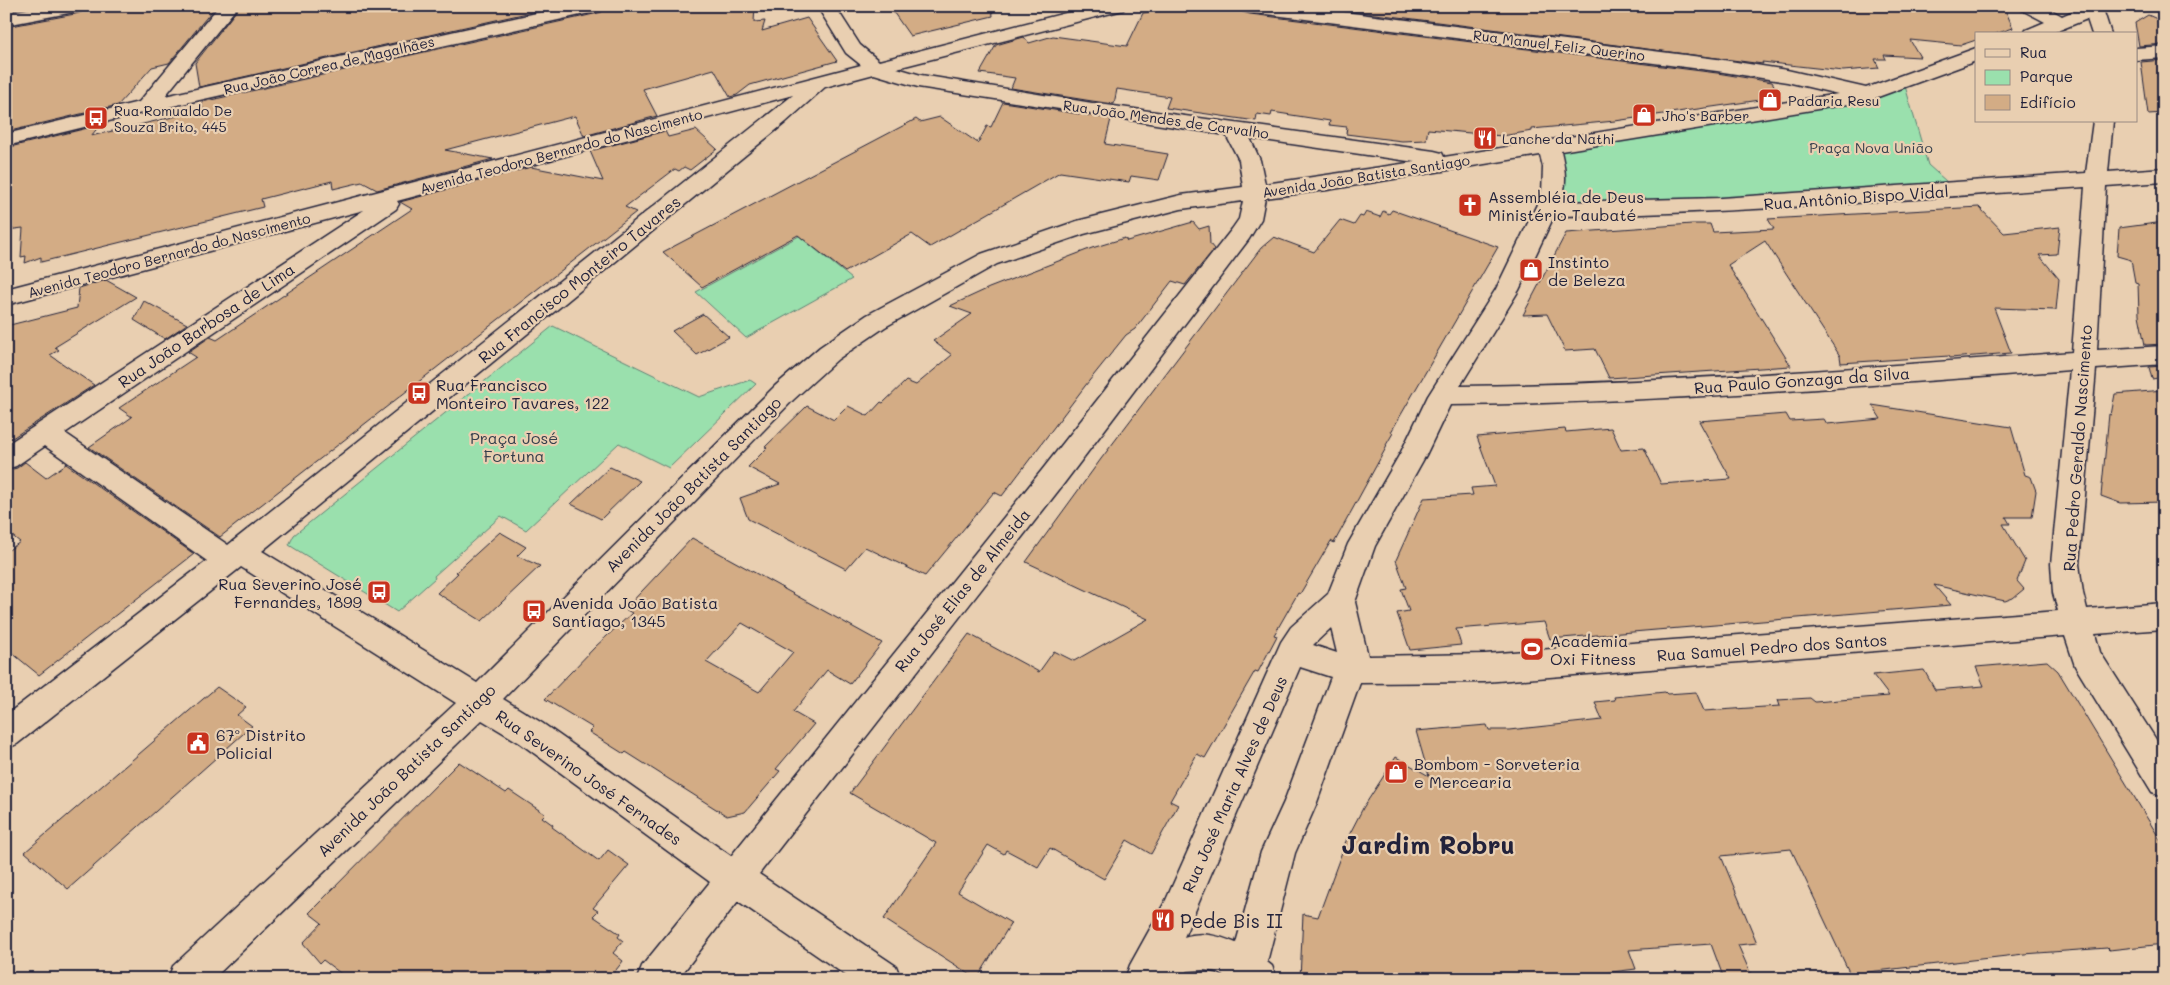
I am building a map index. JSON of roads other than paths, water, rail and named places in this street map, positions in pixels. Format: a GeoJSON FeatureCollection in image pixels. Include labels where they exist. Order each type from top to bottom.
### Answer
{"type":"FeatureCollection","features":[{"type":"Feature","properties":{"kind":"street"},"geometry":{"type":"LineString","coordinates":[[6,19],[74,6]]}},
{"type":"Feature","properties":{"kind":"street"},"geometry":{"type":"LineString","coordinates":[[146,106],[228,6]]}},
{"type":"Feature","properties":{"kind":"street","name":"Rua João Correa de Magalhães"},"geometry":{"type":"LineString","coordinates":[[6,140],[146,106],[594,6]]}},
{"type":"Feature","properties":{"kind":"street"},"geometry":{"type":"LineString","coordinates":[[826,6],[853,49],[876,68]]}},
{"type":"Feature","properties":{"kind":"street","name":"Avenida Teodoro Bernardo do Nascimento"},"geometry":{"type":"LineString","coordinates":[[6,298],[819,82],[1116,6]]}},
{"type":"Feature","properties":{"kind":"street","name":"Rua Manuel Feliz Querino"},"geometry":{"type":"LineString","coordinates":[[1250,6],[1717,65],[1787,76],[1867,95]]}},
{"type":"Feature","properties":{"kind":"street"},"geometry":{"type":"LineString","coordinates":[[2029,6],[2061,23]]}},
{"type":"Feature","properties":{"kind":"street"},"geometry":{"type":"LineString","coordinates":[[2038,32],[2098,8],[2102,32]]}},
{"type":"Feature","properties":{"kind":"street"},"geometry":{"type":"LineString","coordinates":[[2138,54],[2164,52]]}},
{"type":"Feature","properties":{"kind":"street","name":"Avenida João Batista Santiago"},"geometry":{"type":"LineString","coordinates":[[186,979],[480,700],[784,393],[829,353],[876,321],[989,259],[1077,228],[1181,202],[1253,194],[1867,95],[1975,54]]}},
{"type":"Feature","properties":{"kind":"street","name":"Rua João Mendes de Carvalho"},"geometry":{"type":"LineString","coordinates":[[876,68],[927,82],[1092,109],[1458,162]]}},
{"type":"Feature","properties":{"kind":"street","name":"Rua Francisco Monteiro Tavares"},"geometry":{"type":"LineString","coordinates":[[6,734],[234,556],[779,118],[819,82]]}},
{"type":"Feature","properties":{"kind":"street","name":"Rua Pedro Geraldo Nascimento"},"geometry":{"type":"LineString","coordinates":[[2102,122],[2096,179],[2084,360],[2065,564],[2068,593],[2086,657],[2164,781]]}},
{"type":"Feature","properties":{"kind":"street","name":"Avenida João Batista Santiago"},"geometry":{"type":"LineString","coordinates":[[1233,129],[1246,148],[1253,194]]}},
{"type":"Feature","properties":{"kind":"street","name":"Rua José Maria Alves de Deus"},"geometry":{"type":"LineString","coordinates":[[1142,979],[1178,912],[1292,651],[1302,636],[1340,602],[1362,544],[1413,455],[1440,396],[1507,290],[1547,209],[1553,194],[1555,180],[1549,147]]}},
{"type":"Feature","properties":{"kind":"street","name":"Rua Antônio Bispo Vidal"},"geometry":{"type":"LineString","coordinates":[[1547,209],[1712,206],[1912,194],[2164,175]]}},
{"type":"Feature","properties":{"kind":"street","name":"Rua João Barbosa de Lima"},"geometry":{"type":"LineString","coordinates":[[6,459],[406,192]]}},
{"type":"Feature","properties":{"kind":"street","name":"Rua José Elias de Almeida"},"geometry":{"type":"LineString","coordinates":[[654,979],[1052,478],[1239,236],[1249,220],[1254,205],[1253,194]]}},
{"type":"Feature","properties":{"kind":"street","name":"Rua Paulo Gonzaga da Silva"},"geometry":{"type":"LineString","coordinates":[[1440,396],[1503,396],[1728,385],[2164,355]]}},
{"type":"Feature","properties":{"kind":"street","name":"Rua Severino José Fernades"},"geometry":{"type":"LineString","coordinates":[[46,432],[234,556],[480,700],[531,733],[734,878],[883,979]]}},
{"type":"Feature","properties":{"kind":"street","name":"Rua José Maria Alves de Deus"},"geometry":{"type":"LineString","coordinates":[[1142,979],[1160,963],[1180,954],[1203,951],[1226,956],[1253,973],[1278,852],[1299,805],[1350,670],[1353,655],[1340,602]]}},
{"type":"Feature","properties":{"kind":"street","name":"Rua Samuel Pedro dos Santos"},"geometry":{"type":"LineString","coordinates":[[1292,651],[1350,670],[1495,667],[2164,616]]}},
{"type":"Feature","properties":{"kind":"place","name":"Padaria Resu"},"geometry":{"type":"Point","coordinates":[1770,100]}},
{"type":"Feature","properties":{"kind":"place","name":"Jho's Barber"},"geometry":{"type":"Point","coordinates":[1644,115]}},
{"type":"Feature","properties":{"kind":"place","name":"Rua Romualdo De Souza Brito, 445"},"geometry":{"type":"Point","coordinates":[96,118]}},
{"type":"Feature","properties":{"kind":"place","name":"Lanche da Nathi"},"geometry":{"type":"Point","coordinates":[1485,138]}},
{"type":"Feature","properties":{"kind":"place","name":"Assembléia de Deus Ministério Taubaté"},"geometry":{"type":"Point","coordinates":[1470,205]}},
{"type":"Feature","properties":{"kind":"place","name":"Instinto de Beleza"},"geometry":{"type":"Point","coordinates":[1531,270]}},
{"type":"Feature","properties":{"kind":"place","name":"Rua Francisco Monteiro Tavares, 122"},"geometry":{"type":"Point","coordinates":[419,393]}},
{"type":"Feature","properties":{"kind":"place","name":"Rua Severino José Fernandes, 1899"},"geometry":{"type":"Point","coordinates":[379,592]}},
{"type":"Feature","properties":{"kind":"place","name":"Avenida João Batista Santiago, 1345"},"geometry":{"type":"Point","coordinates":[534,611]}},
{"type":"Feature","properties":{"kind":"place","name":"Academia Oxi Fitness"},"geometry":{"type":"Point","coordinates":[1532,649]}},
{"type":"Feature","properties":{"kind":"place","name":"67º Distrito Policial"},"geometry":{"type":"Point","coordinates":[198,743]}},
{"type":"Feature","properties":{"kind":"place","name":"Bombom - Sorveteria e Mercearia"},"geometry":{"type":"Point","coordinates":[1396,772]}},
{"type":"Feature","properties":{"kind":"place","name":"Pede Bis II"},"geometry":{"type":"Point","coordinates":[1163,920]}},
{"type":"Feature","properties":{"kind":"district","name":"Jardim Robru"},"geometry":{"type":"Point","coordinates":[1428,844]}},
{"type":"Feature","properties":{"kind":"park label","name":"Praça Nova União"},"geometry":{"type":"Point","coordinates":[1871,147]}},
{"type":"Feature","properties":{"kind":"park label","name":"Praça José Fortuna"},"geometry":{"type":"Point","coordinates":[514,446]}}]}
